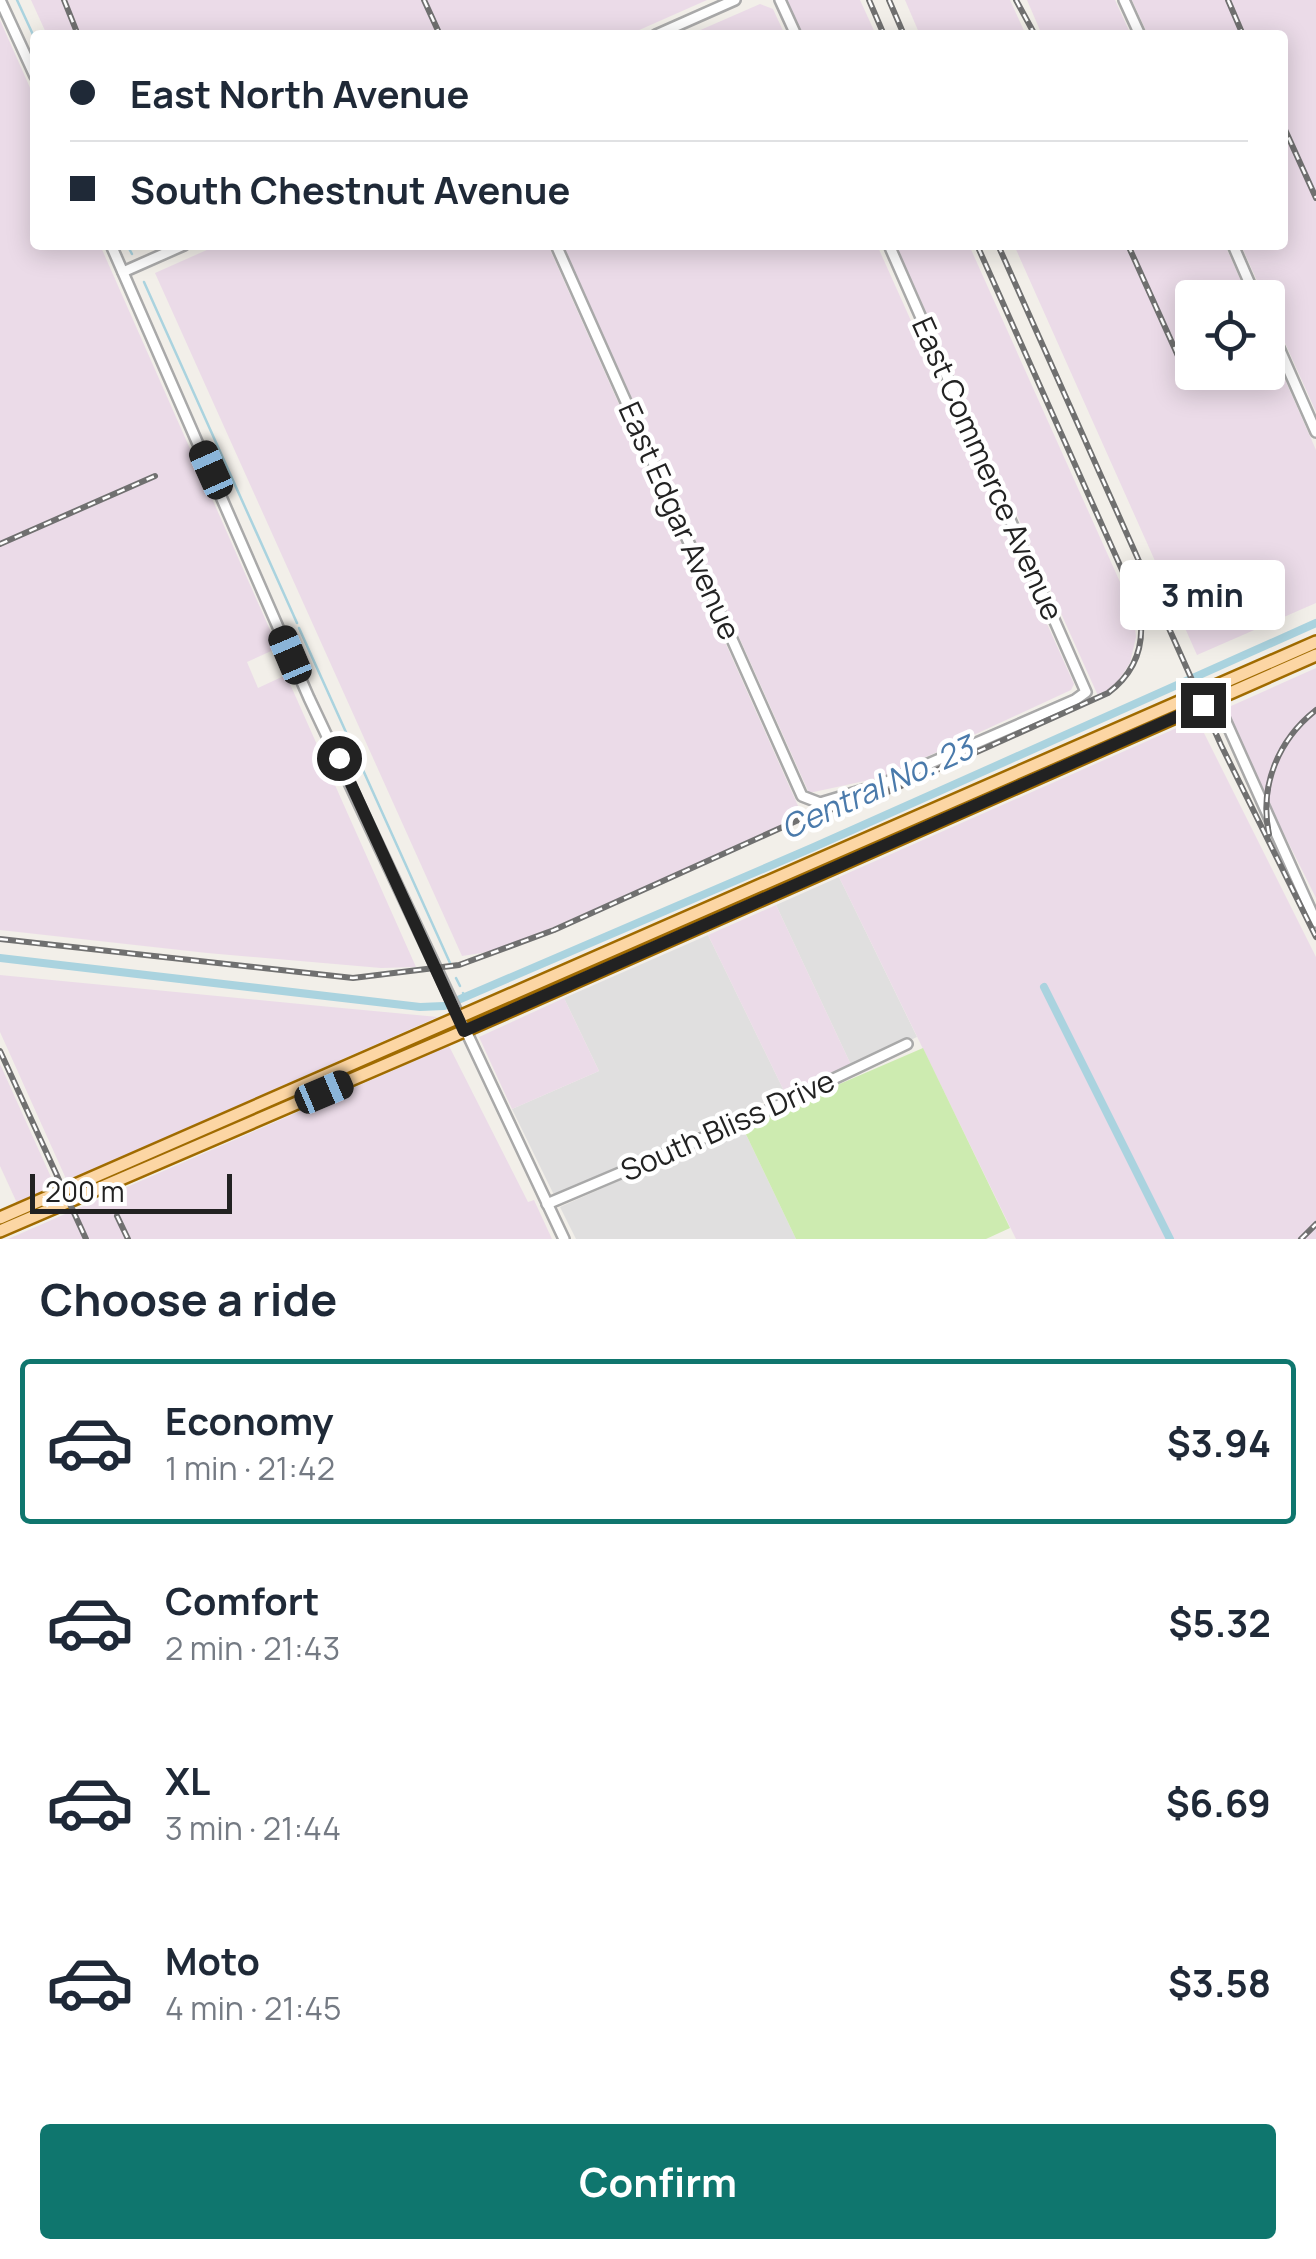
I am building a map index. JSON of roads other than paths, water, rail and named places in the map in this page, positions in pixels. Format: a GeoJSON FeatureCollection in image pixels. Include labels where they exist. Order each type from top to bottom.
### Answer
{"type":"FeatureCollection","features":[{"type":"Feature","properties":{"kind":"main road"},"geometry":{"type":"LineString","coordinates":[[0,1218],[831,862],[1213,694],[1316,642]]}},
{"type":"Feature","properties":{"kind":"main road"},"geometry":{"type":"LineString","coordinates":[[831,862],[1035,766],[1316,655]]}},
{"type":"Feature","properties":{"kind":"main road"},"geometry":{"type":"LineString","coordinates":[[0,1231],[459,1020]]}},
{"type":"Feature","properties":{"kind":"street"},"geometry":{"type":"LineString","coordinates":[[0,0],[30,65]]}},
{"type":"Feature","properties":{"kind":"street"},"geometry":{"type":"LineString","coordinates":[[667,30],[735,0]]}},
{"type":"Feature","properties":{"kind":"street"},"geometry":{"type":"LineString","coordinates":[[780,0],[794,30]]}},
{"type":"Feature","properties":{"kind":"street"},"geometry":{"type":"LineString","coordinates":[[1124,0],[1138,30]]}},
{"type":"Feature","properties":{"kind":"street"},"geometry":{"type":"LineString","coordinates":[[113,250],[303,684],[564,1239]]}},
{"type":"Feature","properties":{"kind":"street"},"geometry":{"type":"LineString","coordinates":[[123,272],[173,250]]}},
{"type":"Feature","properties":{"kind":"street","name":"East Edgar Avenue"},"geometry":{"type":"LineString","coordinates":[[558,250],[802,796],[820,803],[880,785],[1086,692]]}},
{"type":"Feature","properties":{"kind":"street","name":"East Commerce Avenue"},"geometry":{"type":"LineString","coordinates":[[890,250],[1086,692]]}},
{"type":"Feature","properties":{"kind":"street"},"geometry":{"type":"LineString","coordinates":[[1235,250],[1248,280]]}},
{"type":"Feature","properties":{"kind":"street"},"geometry":{"type":"LineString","coordinates":[[1285,362],[1316,432]]}},
{"type":"Feature","properties":{"kind":"street"},"geometry":{"type":"LineString","coordinates":[[1213,694],[1316,922]]}},
{"type":"Feature","properties":{"kind":"street","name":"South Bliss Drive"},"geometry":{"type":"LineString","coordinates":[[547,1204],[764,1112],[907,1044]]}},
{"type":"Feature","properties":{"kind":"waterway"},"geometry":{"type":"LineString","coordinates":[[17,0],[31,30]]}},
{"type":"Feature","properties":{"kind":"waterway"},"geometry":{"type":"LineString","coordinates":[[130,250],[132,254]]}},
{"type":"Feature","properties":{"kind":"waterway"},"geometry":{"type":"LineString","coordinates":[[144,282],[297,623]]}},
{"type":"Feature","properties":{"kind":"waterway","name":"Central No. 23"},"geometry":{"type":"LineString","coordinates":[[458,1000],[814,847],[1316,623]]}},
{"type":"Feature","properties":{"kind":"waterway"},"geometry":{"type":"LineString","coordinates":[[299,628],[450,963]]}},
{"type":"Feature","properties":{"kind":"waterway","name":"Central No. 23"},"geometry":{"type":"LineString","coordinates":[[0,958],[420,1007],[444,1006]]}},
{"type":"Feature","properties":{"kind":"waterway"},"geometry":{"type":"LineString","coordinates":[[456,978],[460,986]]}},
{"type":"Feature","properties":{"kind":"waterway"},"geometry":{"type":"LineString","coordinates":[[1044,987],[1170,1239]]}},
{"type":"Feature","properties":{"kind":"waterway","name":"Central No. 23"},"geometry":{"type":"LineString","coordinates":[[463,993],[466,997]]}},
{"type":"Feature","properties":{"kind":"railway"},"geometry":{"type":"LineString","coordinates":[[64,0],[76,30]]}},
{"type":"Feature","properties":{"kind":"railway"},"geometry":{"type":"LineString","coordinates":[[424,0],[438,30]]}},
{"type":"Feature","properties":{"kind":"railway"},"geometry":{"type":"LineString","coordinates":[[869,0],[882,30]]}},
{"type":"Feature","properties":{"kind":"railway"},"geometry":{"type":"LineString","coordinates":[[889,0],[902,30]]}},
{"type":"Feature","properties":{"kind":"railway"},"geometry":{"type":"LineString","coordinates":[[1016,0],[1032,30]]}},
{"type":"Feature","properties":{"kind":"railway"},"geometry":{"type":"LineString","coordinates":[[1228,0],[1241,30]]}},
{"type":"Feature","properties":{"kind":"railway"},"geometry":{"type":"LineString","coordinates":[[1288,136],[1316,198]]}},
{"type":"Feature","properties":{"kind":"railway"},"geometry":{"type":"LineString","coordinates":[[0,939],[353,978],[459,965],[554,930],[805,817],[881,795],[1108,693],[1126,676],[1137,656],[1141,633],[1139,608],[979,250]]}},
{"type":"Feature","properties":{"kind":"railway"},"geometry":{"type":"LineString","coordinates":[[1000,250],[1221,745],[1316,937]]}},
{"type":"Feature","properties":{"kind":"railway"},"geometry":{"type":"LineString","coordinates":[[1130,250],[1175,349]]}},
{"type":"Feature","properties":{"kind":"railway"},"geometry":{"type":"LineString","coordinates":[[0,544],[155,476]]}},
{"type":"Feature","properties":{"kind":"railway"},"geometry":{"type":"LineString","coordinates":[[1269,834],[1267,799],[1274,765],[1291,735],[1316,710]]}},
{"type":"Feature","properties":{"kind":"railway"},"geometry":{"type":"LineString","coordinates":[[0,1051],[86,1239]]}},
{"type":"Feature","properties":{"kind":"railway"},"geometry":{"type":"LineString","coordinates":[[117,1216],[128,1239]]}},
{"type":"Feature","properties":{"kind":"railway"},"geometry":{"type":"LineString","coordinates":[[1301,1239],[1316,1224]]}}]}
